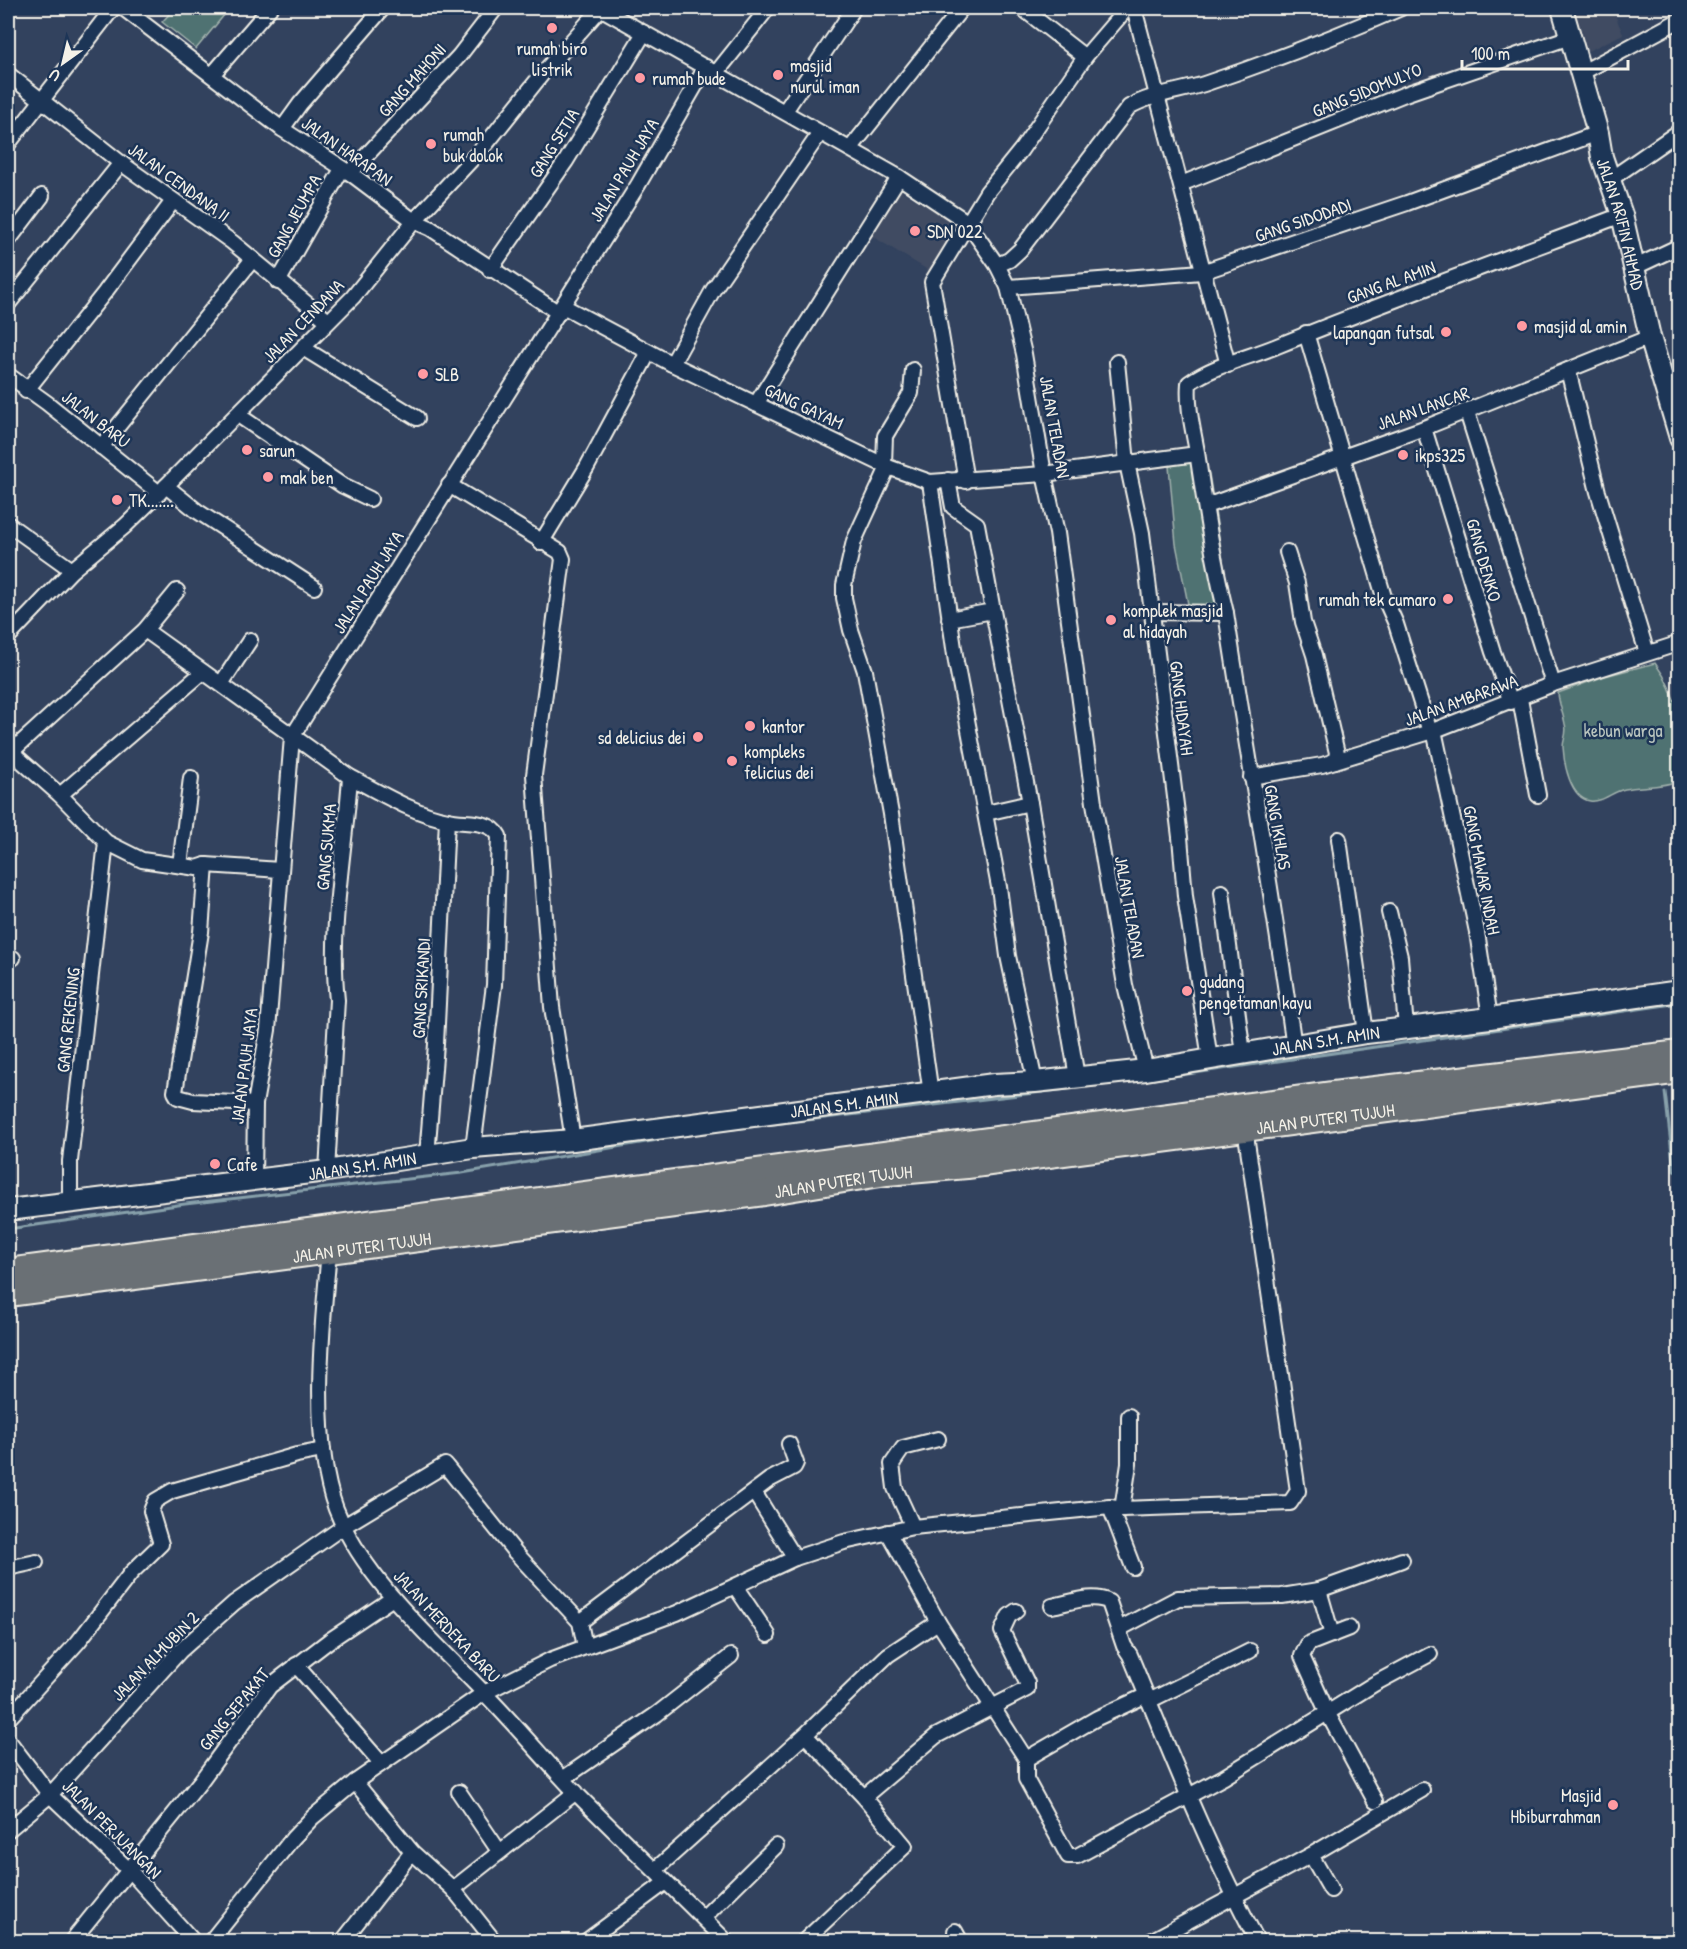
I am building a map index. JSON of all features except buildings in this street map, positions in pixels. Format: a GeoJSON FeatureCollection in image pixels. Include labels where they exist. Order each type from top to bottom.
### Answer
{"type":"FeatureCollection","features":[{"type":"Feature","properties":{"kind":"highway","name":"JALAN PUTERI TUJUH"},"geometry":{"type":"LineString","coordinates":[[8,1271],[1310,1098],[1680,1053]]}},
{"type":"Feature","properties":{"kind":"highway","name":"JALAN PUTERI TUJUH"},"geometry":{"type":"LineString","coordinates":[[8,1294],[764,1193],[887,1173],[967,1166],[1680,1071]]}},
{"type":"Feature","properties":{"kind":"street"},"geometry":{"type":"LineString","coordinates":[[8,144],[113,8]]}},
{"type":"Feature","properties":{"kind":"street","name":"JALAN HARAPAN"},"geometry":{"type":"LineString","coordinates":[[123,8],[282,129],[346,171],[414,221],[430,228],[490,270],[561,309]]}},
{"type":"Feature","properties":{"kind":"street"},"geometry":{"type":"LineString","coordinates":[[212,75],[270,8]]}},
{"type":"Feature","properties":{"kind":"street"},"geometry":{"type":"LineString","coordinates":[[282,129],[300,104],[383,8]]}},
{"type":"Feature","properties":{"kind":"street","name":"GANG MAHONI"},"geometry":{"type":"LineString","coordinates":[[346,171],[459,56],[496,8]]}},
{"type":"Feature","properties":{"kind":"street","name":"JALAN TELADAN"},"geometry":{"type":"LineString","coordinates":[[601,8],[899,177],[967,222],[997,265],[1008,287],[1024,354],[1044,474],[1057,533],[1100,837],[1125,985],[1146,1070]]}},
{"type":"Feature","properties":{"kind":"street","name":"JALAN CENDANA"},"geometry":{"type":"LineString","coordinates":[[8,637],[72,570],[125,526],[163,490],[353,297],[414,221],[487,143],[601,8]]}},
{"type":"Feature","properties":{"kind":"street","name":"JALAN PAUH JAYA"},"geometry":{"type":"LineString","coordinates":[[254,1180],[255,1104],[268,1030],[292,737],[712,69],[768,8]]}},
{"type":"Feature","properties":{"kind":"street"},"geometry":{"type":"LineString","coordinates":[[784,111],[854,8]]}},
{"type":"Feature","properties":{"kind":"street"},"geometry":{"type":"LineString","coordinates":[[850,149],[962,8]]}},
{"type":"Feature","properties":{"kind":"street"},"geometry":{"type":"LineString","coordinates":[[1022,8],[1085,57]]}},
{"type":"Feature","properties":{"kind":"street"},"geometry":{"type":"LineString","coordinates":[[966,481],[932,282],[967,222],[1085,57],[1127,8]]}},
{"type":"Feature","properties":{"kind":"street"},"geometry":{"type":"LineString","coordinates":[[1134,8],[1228,366]]}},
{"type":"Feature","properties":{"kind":"street"},"geometry":{"type":"LineString","coordinates":[[997,265],[1009,260],[1020,250],[1130,107],[1140,101],[1254,66],[1401,8]]}},
{"type":"Feature","properties":{"kind":"street","name":"JALAN ARIFIN AHMAD"},"geometry":{"type":"LineString","coordinates":[[1562,8],[1598,133],[1602,158],[1612,178],[1650,337],[1680,438]]}},
{"type":"Feature","properties":{"kind":"street"},"geometry":{"type":"LineString","coordinates":[[1581,73],[1680,20]]}},
{"type":"Feature","properties":{"kind":"street","name":"GANG SETIA"},"geometry":{"type":"LineString","coordinates":[[490,270],[566,161],[644,33]]}},
{"type":"Feature","properties":{"kind":"street","name":"GANG SIDOMULYO"},"geometry":{"type":"LineString","coordinates":[[1181,184],[1405,94],[1570,37]]}},
{"type":"Feature","properties":{"kind":"street","name":"JALAN CENDANA II"},"geometry":{"type":"LineString","coordinates":[[8,74],[122,163],[253,259],[328,321]]}},
{"type":"Feature","properties":{"kind":"street"},"geometry":{"type":"LineString","coordinates":[[1612,178],[1680,131]]}},
{"type":"Feature","properties":{"kind":"street"},"geometry":{"type":"LineString","coordinates":[[672,364],[713,290],[820,133]]}},
{"type":"Feature","properties":{"kind":"street","name":"GANG SIDODADI"},"geometry":{"type":"LineString","coordinates":[[1008,287],[1202,272],[1385,210],[1598,133]]}},
{"type":"Feature","properties":{"kind":"street"},"geometry":{"type":"LineString","coordinates":[[8,304],[122,163]]}},
{"type":"Feature","properties":{"kind":"street","name":"GANG JEUMPA"},"geometry":{"type":"LineString","coordinates":[[278,282],[346,171]]}},
{"type":"Feature","properties":{"kind":"street"},"geometry":{"type":"LineString","coordinates":[[756,404],[899,177]]}},
{"type":"Feature","properties":{"kind":"street"},"geometry":{"type":"LineString","coordinates":[[8,241],[42,196]]}},
{"type":"Feature","properties":{"kind":"street"},"geometry":{"type":"LineString","coordinates":[[26,391],[105,292],[173,201]]}},
{"type":"Feature","properties":{"kind":"street","name":"GANG AL AMIN"},"geometry":{"type":"LineString","coordinates":[[1188,398],[1189,383],[1204,372],[1228,366],[1306,333],[1622,216]]}},
{"type":"Feature","properties":{"kind":"street"},"geometry":{"type":"LineString","coordinates":[[1633,268],[1680,246]]}},
{"type":"Feature","properties":{"kind":"street"},"geometry":{"type":"LineString","coordinates":[[101,447],[253,259]]}},
{"type":"Feature","properties":{"kind":"street","name":"GANG GAYAM"},"geometry":{"type":"LineString","coordinates":[[561,309],[886,465],[930,482],[1044,474],[1197,454]]}},
{"type":"Feature","properties":{"kind":"street","name":"GANG MAWAR INDAH"},"geometry":{"type":"LineString","coordinates":[[1306,333],[1384,597],[1396,624],[1432,731],[1477,932],[1490,1018]]}},
{"type":"Feature","properties":{"kind":"street","name":"JALAN LANCAR"},"geometry":{"type":"LineString","coordinates":[[1206,506],[1467,412],[1650,337]]}},
{"type":"Feature","properties":{"kind":"street"},"geometry":{"type":"LineString","coordinates":[[303,348],[417,418]]}},
{"type":"Feature","properties":{"kind":"street"},"geometry":{"type":"LineString","coordinates":[[541,543],[587,467],[649,352]]}},
{"type":"Feature","properties":{"kind":"street","name":"GANG HIDAYAH"},"geometry":{"type":"LineString","coordinates":[[1117,362],[1127,463],[1142,533],[1180,837],[1185,896],[1210,1059]]}},
{"type":"Feature","properties":{"kind":"street"},"geometry":{"type":"LineString","coordinates":[[913,370],[911,393],[885,436],[886,465],[854,541],[844,585],[844,598],[851,630],[866,671],[907,919],[931,1094]]}},
{"type":"Feature","properties":{"kind":"street"},"geometry":{"type":"LineString","coordinates":[[1568,370],[1601,502],[1647,654]]}},
{"type":"Feature","properties":{"kind":"street","name":"JALAN BARU"},"geometry":{"type":"LineString","coordinates":[[8,375],[101,447],[163,490],[314,587]]}},
{"type":"Feature","properties":{"kind":"street","name":"GANG IKHLAS"},"geometry":{"type":"LineString","coordinates":[[1188,398],[1215,567],[1226,613],[1251,777],[1276,911],[1294,1047]]}},
{"type":"Feature","properties":{"kind":"street"},"geometry":{"type":"LineString","coordinates":[[1467,412],[1553,684]]}},
{"type":"Feature","properties":{"kind":"street"},"geometry":{"type":"LineString","coordinates":[[237,415],[343,486],[370,499]]}},
{"type":"Feature","properties":{"kind":"street","name":"GANG DENKO"},"geometry":{"type":"LineString","coordinates":[[1424,428],[1493,652],[1516,700],[1538,795]]}},
{"type":"Feature","properties":{"kind":"street"},"geometry":{"type":"LineString","coordinates":[[948,480],[953,507],[977,524],[1030,803],[1077,1077]]}},
{"type":"Feature","properties":{"kind":"street"},"geometry":{"type":"LineString","coordinates":[[930,482],[949,619],[999,887],[1008,956],[1035,1082]]}},
{"type":"Feature","properties":{"kind":"street"},"geometry":{"type":"LineString","coordinates":[[449,485],[541,543],[560,552],[563,559],[534,775],[552,1007],[573,1140]]}},
{"type":"Feature","properties":{"kind":"street"},"geometry":{"type":"LineString","coordinates":[[8,524],[72,570]]}},
{"type":"Feature","properties":{"kind":"street"},"geometry":{"type":"LineString","coordinates":[[1287,552],[1326,705],[1336,753],[1335,761]]}},
{"type":"Feature","properties":{"kind":"street"},"geometry":{"type":"LineString","coordinates":[[177,591],[145,630],[9,750],[60,795],[106,842],[142,860],[162,865],[197,868],[206,865],[280,870]]}},
{"type":"Feature","properties":{"kind":"street"},"geometry":{"type":"LineString","coordinates":[[949,619],[993,611]]}},
{"type":"Feature","properties":{"kind":"street"},"geometry":{"type":"LineString","coordinates":[[1151,612],[1226,613]]}},
{"type":"Feature","properties":{"kind":"street"},"geometry":{"type":"LineString","coordinates":[[145,630],[350,777],[413,809],[447,820],[487,825],[495,829],[499,836],[501,851],[494,985],[473,1148]]}},
{"type":"Feature","properties":{"kind":"street"},"geometry":{"type":"LineString","coordinates":[[221,684],[250,640]]}},
{"type":"Feature","properties":{"kind":"street","name":"JALAN AMBARAWA"},"geometry":{"type":"LineString","coordinates":[[1251,777],[1335,761],[1432,731],[1553,684],[1680,643]]}},
{"type":"Feature","properties":{"kind":"street"},"geometry":{"type":"LineString","coordinates":[[60,795],[203,672]]}},
{"type":"Feature","properties":{"kind":"street","name":"GANG SUKMA"},"geometry":{"type":"LineString","coordinates":[[327,1171],[338,1000],[335,976],[337,922],[350,777]]}},
{"type":"Feature","properties":{"kind":"street"},"geometry":{"type":"LineString","coordinates":[[180,865],[191,778]]}},
{"type":"Feature","properties":{"kind":"street"},"geometry":{"type":"LineString","coordinates":[[986,813],[1030,803]]}},
{"type":"Feature","properties":{"kind":"street","name":"GANG SRIKANDI"},"geometry":{"type":"LineString","coordinates":[[427,1156],[436,1044],[447,820]]}},
{"type":"Feature","properties":{"kind":"street"},"geometry":{"type":"LineString","coordinates":[[1339,839],[1366,1033]]}},
{"type":"Feature","properties":{"kind":"street","name":"GANG REKENING"},"geometry":{"type":"LineString","coordinates":[[70,1202],[70,1161],[106,842]]}},
{"type":"Feature","properties":{"kind":"street"},"geometry":{"type":"LineString","coordinates":[[206,865],[201,932],[175,1092],[178,1096],[193,1101],[255,1104]]}},
{"type":"Feature","properties":{"kind":"street"},"geometry":{"type":"LineString","coordinates":[[1222,892],[1243,1054]]}},
{"type":"Feature","properties":{"kind":"street"},"geometry":{"type":"LineString","coordinates":[[1389,912],[1400,957],[1406,1028]]}},
{"type":"Feature","properties":{"kind":"street","name":"JALAN S.M. AMIN"},"geometry":{"type":"LineString","coordinates":[[8,1210],[327,1171],[473,1148],[573,1140],[994,1084],[1146,1070],[1294,1047],[1366,1033],[1680,991]]}},
{"type":"Feature","properties":{"kind":"street"},"geometry":{"type":"LineString","coordinates":[[210,1941],[293,1838],[313,1817],[381,1763],[428,1734],[484,1693],[550,1660],[677,1613],[795,1558],[844,1542],[913,1527],[1116,1508],[1286,1505],[1297,1495],[1245,1128]]}},
{"type":"Feature","properties":{"kind":"street","name":"JALAN MERDEKA BARU"},"geometry":{"type":"LineString","coordinates":[[329,1252],[321,1341],[323,1450],[329,1487],[344,1526],[393,1598],[576,1792],[727,1941]]}},
{"type":"Feature","properties":{"kind":"street"},"geometry":{"type":"LineString","coordinates":[[1129,1416],[1129,1464],[1122,1497],[1116,1508],[1133,1567]]}},
{"type":"Feature","properties":{"kind":"street"},"geometry":{"type":"LineString","coordinates":[[913,1527],[895,1488],[892,1464],[903,1448],[938,1439]]}},
{"type":"Feature","properties":{"kind":"street"},"geometry":{"type":"LineString","coordinates":[[585,1647],[580,1622],[769,1480],[794,1467],[796,1463],[789,1444]]}},
{"type":"Feature","properties":{"kind":"street"},"geometry":{"type":"LineString","coordinates":[[8,1719],[78,1642],[131,1573],[161,1544],[151,1510],[155,1501],[172,1491],[194,1484],[323,1450]]}},
{"type":"Feature","properties":{"kind":"street","name":"JALAN ALMUBIN 2"},"geometry":{"type":"LineString","coordinates":[[8,1830],[50,1795],[180,1651],[234,1603],[344,1526],[445,1465],[515,1552],[580,1622]]}},
{"type":"Feature","properties":{"kind":"street"},"geometry":{"type":"LineString","coordinates":[[754,1492],[795,1558]]}},
{"type":"Feature","properties":{"kind":"street"},"geometry":{"type":"LineString","coordinates":[[888,1533],[938,1622],[1026,1759],[1026,1779],[1068,1856],[1077,1856],[1186,1795],[1224,1777],[1374,1684],[1430,1654]]}},
{"type":"Feature","properties":{"kind":"street"},"geometry":{"type":"LineString","coordinates":[[1119,1629],[1178,1598],[1282,1596],[1319,1590],[1402,1560]]}},
{"type":"Feature","properties":{"kind":"street"},"geometry":{"type":"LineString","coordinates":[[8,1568],[36,1562]]}},
{"type":"Feature","properties":{"kind":"street"},"geometry":{"type":"LineString","coordinates":[[735,1586],[768,1635]]}},
{"type":"Feature","properties":{"kind":"street"},"geometry":{"type":"LineString","coordinates":[[1319,1590],[1332,1635]]}},
{"type":"Feature","properties":{"kind":"street","name":"GANG SEPAKAT"},"geometry":{"type":"LineString","coordinates":[[71,1941],[130,1871],[270,1686],[296,1665],[393,1598]]}},
{"type":"Feature","properties":{"kind":"street"},"geometry":{"type":"LineString","coordinates":[[1052,1606],[1102,1599],[1109,1602],[1186,1795],[1258,1941]]}},
{"type":"Feature","properties":{"kind":"street"},"geometry":{"type":"LineString","coordinates":[[864,1797],[936,1736],[992,1705],[1024,1693],[1028,1683],[1002,1631],[1009,1616],[1017,1611]]}},
{"type":"Feature","properties":{"kind":"street"},"geometry":{"type":"LineString","coordinates":[[655,1870],[805,1736],[888,1655],[938,1622]]}},
{"type":"Feature","properties":{"kind":"street"},"geometry":{"type":"LineString","coordinates":[[1349,1628],[1308,1644],[1302,1656],[1328,1714],[1375,1801]]}},
{"type":"Feature","properties":{"kind":"street"},"geometry":{"type":"LineString","coordinates":[[1026,1759],[1097,1718],[1148,1698],[1250,1651]]}},
{"type":"Feature","properties":{"kind":"street"},"geometry":{"type":"LineString","coordinates":[[564,1778],[657,1714],[731,1656]]}},
{"type":"Feature","properties":{"kind":"street"},"geometry":{"type":"LineString","coordinates":[[296,1665],[381,1763]]}},
{"type":"Feature","properties":{"kind":"street"},"geometry":{"type":"LineString","coordinates":[[803,1941],[905,1848],[904,1843],[864,1797],[805,1736]]}},
{"type":"Feature","properties":{"kind":"street","name":"JALAN PERJUANGAN"},"geometry":{"type":"LineString","coordinates":[[8,1740],[50,1795],[130,1871],[194,1941]]}},
{"type":"Feature","properties":{"kind":"street"},"geometry":{"type":"LineString","coordinates":[[355,1782],[412,1852],[453,1889],[491,1940]]}},
{"type":"Feature","properties":{"kind":"street"},"geometry":{"type":"LineString","coordinates":[[1149,1941],[1311,1855],[1422,1791]]}},
{"type":"Feature","properties":{"kind":"street"},"geometry":{"type":"LineString","coordinates":[[459,1792],[499,1851]]}},
{"type":"Feature","properties":{"kind":"street"},"geometry":{"type":"LineString","coordinates":[[453,1889],[576,1792]]}},
{"type":"Feature","properties":{"kind":"street"},"geometry":{"type":"LineString","coordinates":[[703,1918],[777,1846]]}},
{"type":"Feature","properties":{"kind":"street"},"geometry":{"type":"LineString","coordinates":[[342,1941],[412,1852]]}},
{"type":"Feature","properties":{"kind":"street"},"geometry":{"type":"LineString","coordinates":[[1311,1855],[1331,1890]]}},
{"type":"Feature","properties":{"kind":"street"},"geometry":{"type":"LineString","coordinates":[[585,1941],[666,1882]]}},
{"type":"Feature","properties":{"kind":"shaded area"},"geometry":{"type":"Polygon","coordinates":[[[1575,8],[1612,8],[1623,34],[1588,51],[1575,8]]]}},
{"type":"Feature","properties":{"kind":"shaded area","name":"SDN 022"},"geometry":{"type":"Polygon","coordinates":[[[894,187],[963,228],[936,275],[867,233],[894,187]]]}},
{"type":"Feature","properties":{"kind":"green space"},"geometry":{"type":"Polygon","coordinates":[[[175,8],[230,8],[196,49],[162,22],[175,8]]]}},
{"type":"Feature","properties":{"kind":"green space"},"geometry":{"type":"Polygon","coordinates":[[[1203,460],[1209,474],[1231,611],[1189,609],[1176,544],[1169,466],[1203,460]]]}},
{"type":"Feature","properties":{"kind":"green space","name":"kebun warga"},"geometry":{"type":"Polygon","coordinates":[[[1655,663],[1676,705],[1679,734],[1679,781],[1625,789],[1594,801],[1583,799],[1573,787],[1567,771],[1563,747],[1566,727],[1558,693],[1605,676],[1655,663]]]}},
{"type":"Feature","properties":{"kind":"waterway"},"geometry":{"type":"LineString","coordinates":[[1153,1079],[1680,1003]]}},
{"type":"Feature","properties":{"kind":"waterway"},"geometry":{"type":"LineString","coordinates":[[724,1130],[1110,1084]]}},
{"type":"Feature","properties":{"kind":"waterway"},"geometry":{"type":"LineString","coordinates":[[1665,1092],[1674,1171],[1680,1172]]}},
{"type":"Feature","properties":{"kind":"waterway"},"geometry":{"type":"LineString","coordinates":[[8,1229],[185,1204],[462,1173],[711,1131]]}},
{"type":"Feature","properties":{"kind":"place","name":"rumah biro listrik"},"geometry":{"type":"Point","coordinates":[552,28]}},
{"type":"Feature","properties":{"kind":"place","name":"masjid nurul iman"},"geometry":{"type":"Point","coordinates":[778,75]}},
{"type":"Feature","properties":{"kind":"place","name":"rumah bude"},"geometry":{"type":"Point","coordinates":[640,78]}},
{"type":"Feature","properties":{"kind":"place","name":"rumah buk dolok"},"geometry":{"type":"Point","coordinates":[431,144]}},
{"type":"Feature","properties":{"kind":"place","name":"SDN 022"},"geometry":{"type":"Point","coordinates":[915,231]}},
{"type":"Feature","properties":{"kind":"place","name":"masjid al amin"},"geometry":{"type":"Point","coordinates":[1522,326]}},
{"type":"Feature","properties":{"kind":"place","name":"lapangan futsal"},"geometry":{"type":"Point","coordinates":[1446,332]}},
{"type":"Feature","properties":{"kind":"place","name":"SLB"},"geometry":{"type":"Point","coordinates":[423,374]}},
{"type":"Feature","properties":{"kind":"place","name":"sarun"},"geometry":{"type":"Point","coordinates":[247,450]}},
{"type":"Feature","properties":{"kind":"place","name":"ikps325"},"geometry":{"type":"Point","coordinates":[1403,455]}},
{"type":"Feature","properties":{"kind":"place","name":"mak ben"},"geometry":{"type":"Point","coordinates":[268,477]}},
{"type":"Feature","properties":{"kind":"place","name":"TK......."},"geometry":{"type":"Point","coordinates":[117,500]}},
{"type":"Feature","properties":{"kind":"place","name":"rumah tek cumaro"},"geometry":{"type":"Point","coordinates":[1448,599]}},
{"type":"Feature","properties":{"kind":"place","name":"komplek masjid al hidayah"},"geometry":{"type":"Point","coordinates":[1111,620]}},
{"type":"Feature","properties":{"kind":"place","name":"kantor"},"geometry":{"type":"Point","coordinates":[750,726]}},
{"type":"Feature","properties":{"kind":"place","name":"sd delicius dei"},"geometry":{"type":"Point","coordinates":[698,737]}},
{"type":"Feature","properties":{"kind":"place","name":"kompleks felicius dei"},"geometry":{"type":"Point","coordinates":[732,761]}},
{"type":"Feature","properties":{"kind":"place","name":"gudang pengetaman kayu"},"geometry":{"type":"Point","coordinates":[1187,991]}},
{"type":"Feature","properties":{"kind":"place","name":"Cafe"},"geometry":{"type":"Point","coordinates":[215,1164]}},
{"type":"Feature","properties":{"kind":"place","name":"Masjid Hbiburrahman"},"geometry":{"type":"Point","coordinates":[1613,1805]}}]}
